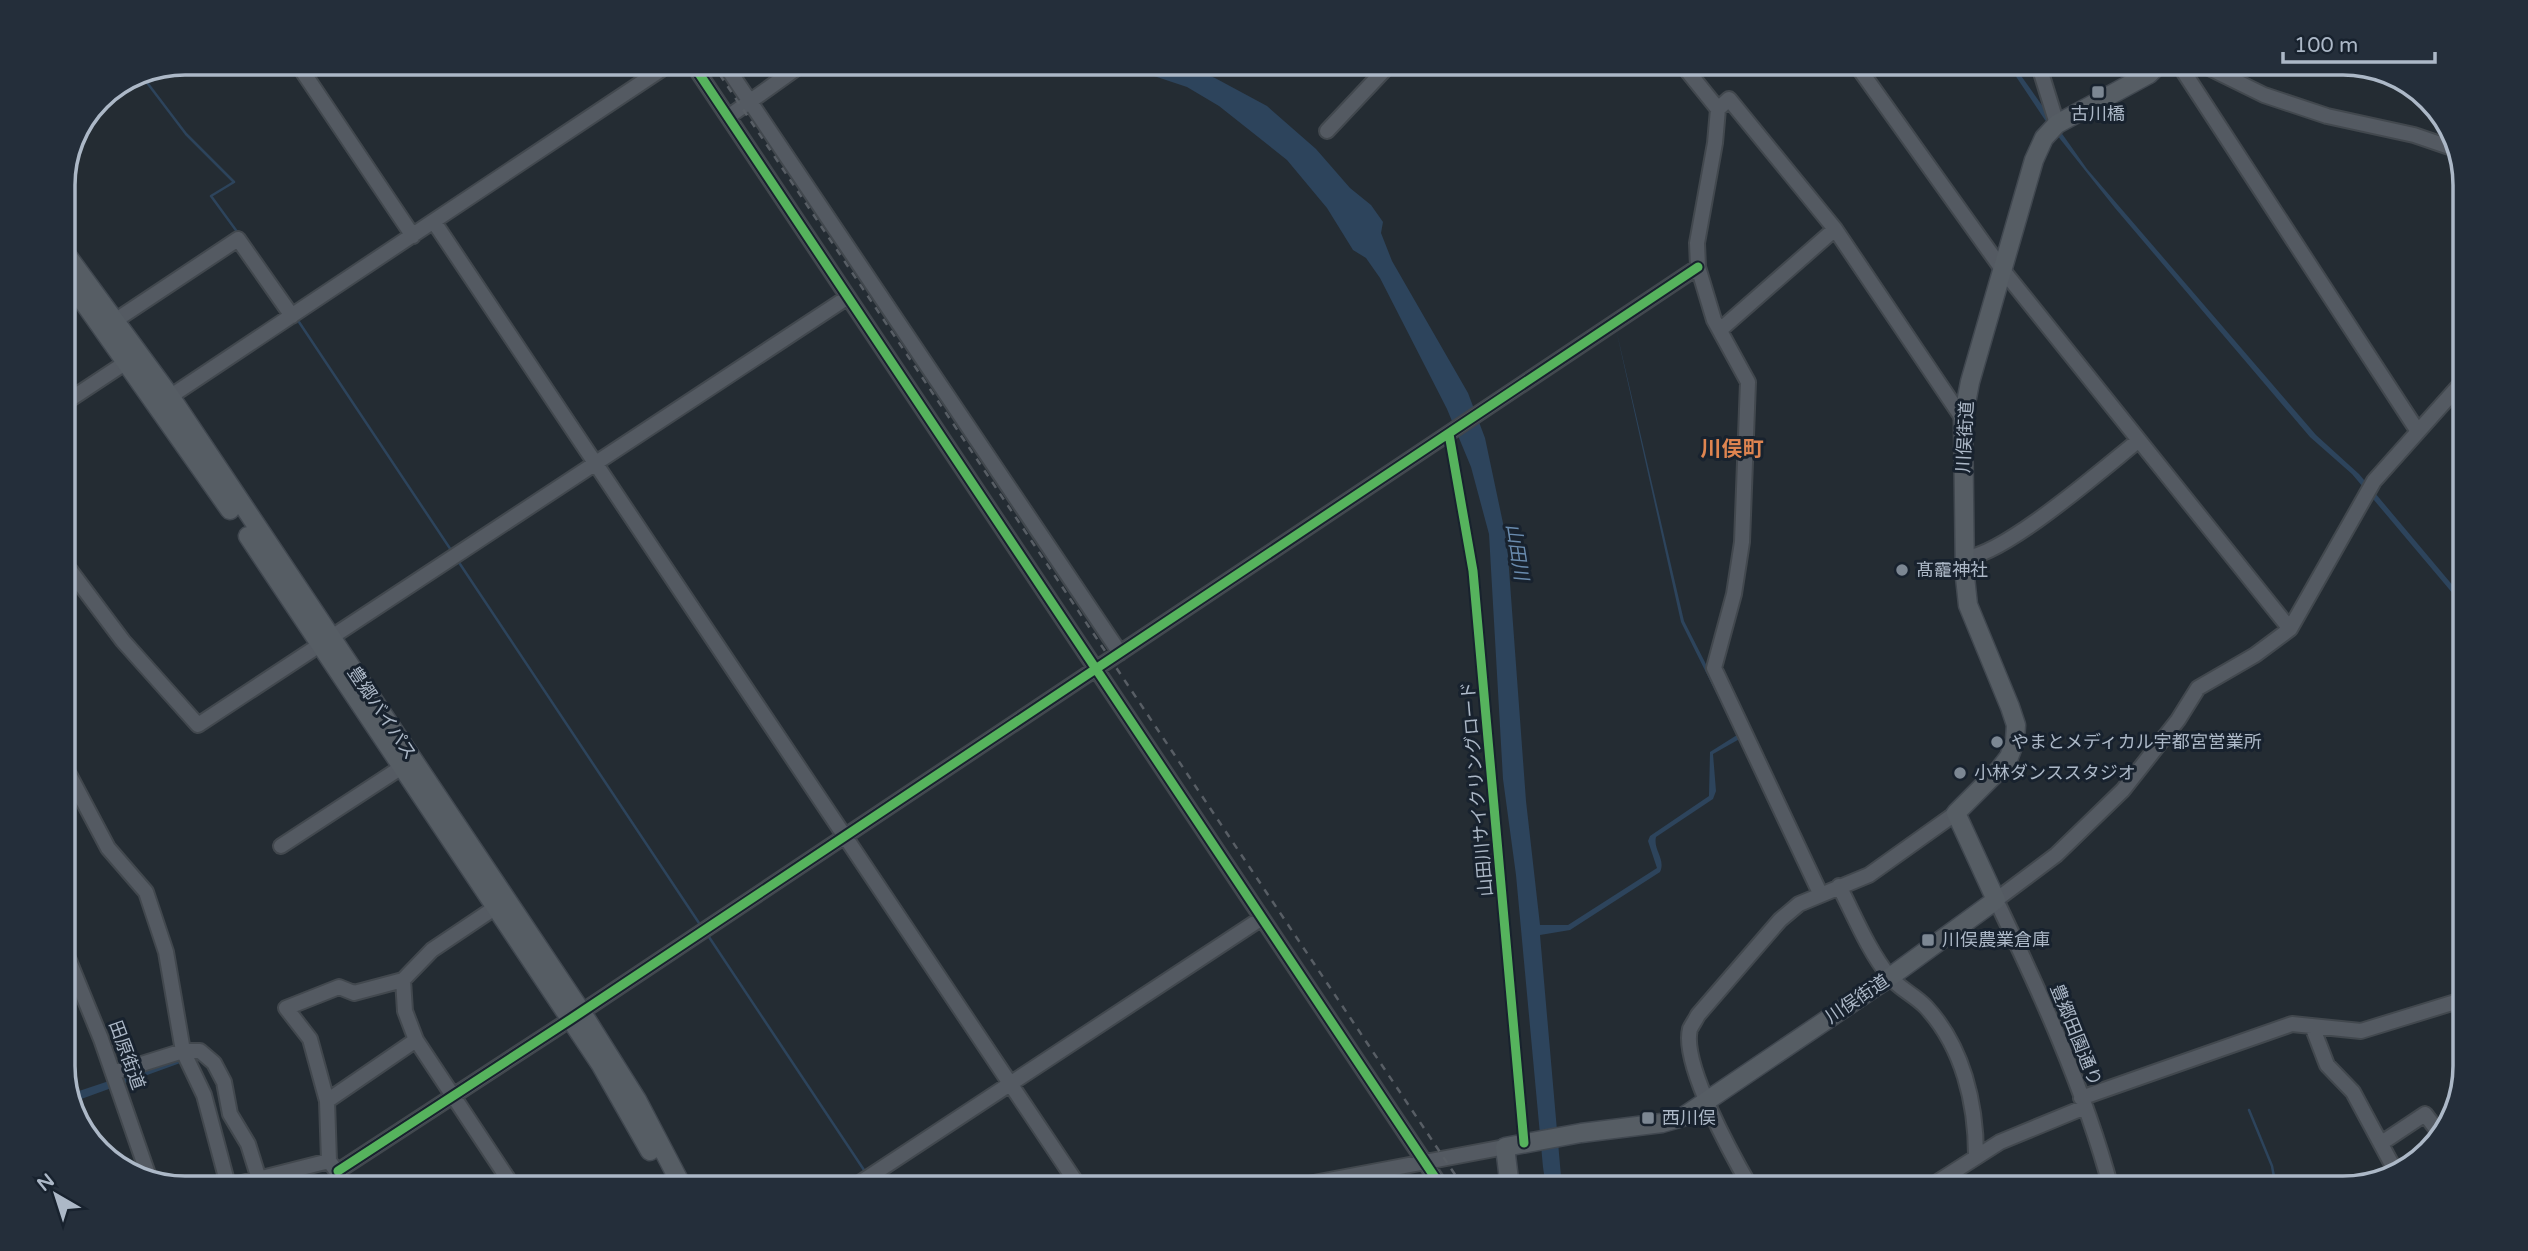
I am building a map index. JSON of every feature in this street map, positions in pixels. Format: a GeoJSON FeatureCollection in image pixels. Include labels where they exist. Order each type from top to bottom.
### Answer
{"type":"FeatureCollection","features":[{"type":"Feature","properties":{"kind":"main road","name":"川俣街道"},"geometry":{"type":"LineString","coordinates":[[1956,813],[2009,757],[2016,725],[1970,613],[1964,558],[1963,419],[1970,382],[2034,160],[2044,138],[2057,124],[2147,75]]}},
{"type":"Feature","properties":{"kind":"main road","name":"豊郷バイパス"},"geometry":{"type":"LineString","coordinates":[[75,283],[109,324],[164,400],[576,1015],[637,1100],[677,1176]]}},
{"type":"Feature","properties":{"kind":"main road"},"geometry":{"type":"LineString","coordinates":[[1956,813],[1996,900]]}},
{"type":"Feature","properties":{"kind":"main road","name":"川俣街道"},"geometry":{"type":"LineString","coordinates":[[1505,1147],[1574,1134],[1674,1121],[1890,978],[1996,900]]}},
{"type":"Feature","properties":{"kind":"main road","name":"豊郷バイパス"},"geometry":{"type":"LineString","coordinates":[[576,1015],[663,1176]]}},
{"type":"Feature","properties":{"kind":"main road"},"geometry":{"type":"LineString","coordinates":[[1505,1147],[1509,1176]]}},
{"type":"Feature","properties":{"kind":"street"},"geometry":{"type":"LineString","coordinates":[[305,75],[413,236]]}},
{"type":"Feature","properties":{"kind":"street"},"geometry":{"type":"LineString","coordinates":[[164,400],[653,75]]}},
{"type":"Feature","properties":{"kind":"street"},"geometry":{"type":"LineString","coordinates":[[700,75],[1434,1176]]}},
{"type":"Feature","properties":{"kind":"street"},"geometry":{"type":"LineString","coordinates":[[732,75],[1120,653]]}},
{"type":"Feature","properties":{"kind":"street"},"geometry":{"type":"LineString","coordinates":[[728,117],[787,75]]}},
{"type":"Feature","properties":{"kind":"street"},"geometry":{"type":"LineString","coordinates":[[1327,131],[1380,75]]}},
{"type":"Feature","properties":{"kind":"street"},"geometry":{"type":"LineString","coordinates":[[1691,75],[1718,109]]}},
{"type":"Feature","properties":{"kind":"street"},"geometry":{"type":"LineString","coordinates":[[1864,75],[2002,269],[2290,629]]}},
{"type":"Feature","properties":{"kind":"street"},"geometry":{"type":"LineString","coordinates":[[2042,75],[2057,124]]}},
{"type":"Feature","properties":{"kind":"street"},"geometry":{"type":"LineString","coordinates":[[2186,75],[2417,430]]}},
{"type":"Feature","properties":{"kind":"street"},"geometry":{"type":"LineString","coordinates":[[2223,75],[2264,96],[2327,116],[2414,135],[2445,146]]}},
{"type":"Feature","properties":{"kind":"street"},"geometry":{"type":"LineString","coordinates":[[1820,893],[1714,668],[1734,594],[1742,542],[1748,382],[1713,320],[1698,267],[1697,243],[1715,144],[1718,109],[1729,99],[1835,229],[1963,419]]}},
{"type":"Feature","properties":{"kind":"street"},"geometry":{"type":"LineString","coordinates":[[434,222],[1072,1176]]}},
{"type":"Feature","properties":{"kind":"street"},"geometry":{"type":"LineString","coordinates":[[1720,330],[1835,229]]}},
{"type":"Feature","properties":{"kind":"street"},"geometry":{"type":"LineString","coordinates":[[109,324],[238,239],[292,316]]}},
{"type":"Feature","properties":{"kind":"street"},"geometry":{"type":"LineString","coordinates":[[276,1176],[334,1166],[452,1095],[1096,670],[1698,267]]}},
{"type":"Feature","properties":{"kind":"street"},"geometry":{"type":"LineString","coordinates":[[75,577],[123,641],[198,725],[848,297]]}},
{"type":"Feature","properties":{"kind":"street"},"geometry":{"type":"LineString","coordinates":[[75,396],[133,358]]}},
{"type":"Feature","properties":{"kind":"street"},"geometry":{"type":"LineString","coordinates":[[1996,900],[2056,855],[2123,790],[2178,720],[2198,688],[2255,654],[2290,629],[2374,481],[2417,430],[2453,395]]}},
{"type":"Feature","properties":{"kind":"street"},"geometry":{"type":"LineString","coordinates":[[1964,558],[2010,538],[2044,516],[2139,440]]}},
{"type":"Feature","properties":{"kind":"street"},"geometry":{"type":"LineString","coordinates":[[281,846],[407,763]]}},
{"type":"Feature","properties":{"kind":"street"},"geometry":{"type":"LineString","coordinates":[[75,786],[108,848],[146,892],[166,952],[183,1051],[204,1095],[231,1176]]}},
{"type":"Feature","properties":{"kind":"street","name":"川俣街道"},"geometry":{"type":"LineString","coordinates":[[1706,1100],[1689,1042],[1694,1022],[1780,920],[1799,904],[1820,893],[1891,862],[1956,813]]}},
{"type":"Feature","properties":{"kind":"street"},"geometry":{"type":"LineString","coordinates":[[1839,886],[1890,978],[1921,1001],[1940,1021],[1958,1052],[1976,1124],[1976,1156]]}},
{"type":"Feature","properties":{"kind":"street","name":"豊郷田園通り"},"geometry":{"type":"LineString","coordinates":[[1996,900],[2025,961],[2083,1102],[2106,1176]]}},
{"type":"Feature","properties":{"kind":"street"},"geometry":{"type":"LineString","coordinates":[[341,1176],[334,1166],[327,1101],[310,1039],[286,1008],[339,987],[354,993],[403,979],[432,950],[501,904]]}},
{"type":"Feature","properties":{"kind":"street"},"geometry":{"type":"LineString","coordinates":[[871,1176],[1262,918]]}},
{"type":"Feature","properties":{"kind":"street","name":"田原街道"},"geometry":{"type":"LineString","coordinates":[[75,976],[113,1073],[146,1168]]}},
{"type":"Feature","properties":{"kind":"street"},"geometry":{"type":"LineString","coordinates":[[403,979],[405,1011],[416,1040],[506,1176]]}},
{"type":"Feature","properties":{"kind":"street"},"geometry":{"type":"LineString","coordinates":[[1946,1176],[2000,1142],[2083,1102],[2292,1024],[2361,1031],[2453,1003]]}},
{"type":"Feature","properties":{"kind":"street"},"geometry":{"type":"LineString","coordinates":[[2312,1026],[2327,1065],[2353,1092],[2383,1142],[2392,1163]]}},
{"type":"Feature","properties":{"kind":"street"},"geometry":{"type":"LineString","coordinates":[[327,1101],[416,1040]]}},
{"type":"Feature","properties":{"kind":"street"},"geometry":{"type":"LineString","coordinates":[[113,1073],[183,1051],[200,1051],[214,1063],[224,1082],[230,1114],[248,1144],[258,1176]]}},
{"type":"Feature","properties":{"kind":"street"},"geometry":{"type":"LineString","coordinates":[[1706,1100],[1745,1176]]}},
{"type":"Feature","properties":{"kind":"street"},"geometry":{"type":"LineString","coordinates":[[2383,1142],[2425,1114],[2434,1126]]}},
{"type":"Feature","properties":{"kind":"street"},"geometry":{"type":"LineString","coordinates":[[1348,1176],[1505,1147]]}},
{"type":"Feature","properties":{"kind":"water"},"geometry":{"type":"Polygon","coordinates":[[[1151,75],[1208,75],[1267,106],[1316,149],[1350,188],[1371,205],[1383,222],[1381,233],[1392,261],[1468,393],[1485,438],[1507,542],[1526,801],[1540,925],[1568,925],[1657,868],[1648,841],[1650,836],[1709,796],[1710,752],[1737,735],[1681,622],[1616,329],[1684,621],[1743,737],[1713,754],[1716,791],[1713,799],[1656,837],[1660,872],[1570,930],[1540,935],[1561,1176],[1544,1176],[1543,1167],[1516,875],[1503,779],[1489,534],[1471,467],[1447,409],[1380,278],[1366,258],[1353,250],[1327,208],[1287,160],[1219,106],[1187,87],[1151,75]]]}},
{"type":"Feature","properties":{"kind":"water"},"geometry":{"type":"Polygon","coordinates":[[[2015,75],[2020,75],[2087,169],[2316,435],[2359,474],[2453,586],[2453,594],[2352,474],[2310,437],[2115,208],[2045,120],[2015,75]]]}},
{"type":"Feature","properties":{"kind":"water"},"geometry":{"type":"Polygon","coordinates":[[[193,1053],[202,1054],[212,1064],[223,1085],[227,1116],[245,1147],[253,1176],[250,1176],[242,1150],[222,1113],[214,1076],[203,1059],[194,1058],[81,1099],[78,1091],[193,1053]]]}},
{"type":"Feature","properties":{"kind":"waterway"},"geometry":{"type":"LineString","coordinates":[[147,83],[186,134],[234,182],[211,196],[238,233]]}},
{"type":"Feature","properties":{"kind":"waterway"},"geometry":{"type":"LineString","coordinates":[[297,319],[453,553]]}},
{"type":"Feature","properties":{"kind":"waterway"},"geometry":{"type":"LineString","coordinates":[[458,561],[701,926]]}},
{"type":"Feature","properties":{"kind":"waterway"},"geometry":{"type":"LineString","coordinates":[[707,934],[866,1173]]}},
{"type":"Feature","properties":{"kind":"waterway"},"geometry":{"type":"LineString","coordinates":[[2249,1110],[2274,1176]]}},
{"type":"Feature","properties":{"kind":"railway"},"geometry":{"type":"LineString","coordinates":[[720,75],[1456,1176]]}},
{"type":"Feature","properties":{"kind":"cycle path"},"geometry":{"type":"LineString","coordinates":[[700,75],[1434,1176]]}},
{"type":"Feature","properties":{"kind":"cycle path"},"geometry":{"type":"LineString","coordinates":[[338,1171],[571,1019],[1698,267]]}},
{"type":"Feature","properties":{"kind":"cycle path","name":"山田川サイクリングロード"},"geometry":{"type":"LineString","coordinates":[[1449,434],[1473,571],[1524,1143]]}},
{"type":"Feature","properties":{"kind":"place","name":"古川橋"},"geometry":{"type":"Point","coordinates":[2098,92]}},
{"type":"Feature","properties":{"kind":"place","name":"髙靇神社"},"geometry":{"type":"Point","coordinates":[1902,570]}},
{"type":"Feature","properties":{"kind":"place","name":"やまとメディカル宇都宮営業所"},"geometry":{"type":"Point","coordinates":[1997,742]}},
{"type":"Feature","properties":{"kind":"place","name":"小林ダンススタジオ"},"geometry":{"type":"Point","coordinates":[1960,773]}},
{"type":"Feature","properties":{"kind":"place","name":"川俣農業倉庫"},"geometry":{"type":"Point","coordinates":[1928,940]}},
{"type":"Feature","properties":{"kind":"place","name":"西川俣"},"geometry":{"type":"Point","coordinates":[1648,1118]}},
{"type":"Feature","properties":{"kind":"district","name":"川俣町"},"geometry":{"type":"Point","coordinates":[1732,449]}},
{"type":"Feature","properties":{"kind":"water label","name":"山田川"},"geometry":{"type":"Point","coordinates":[1517,552]}}]}
